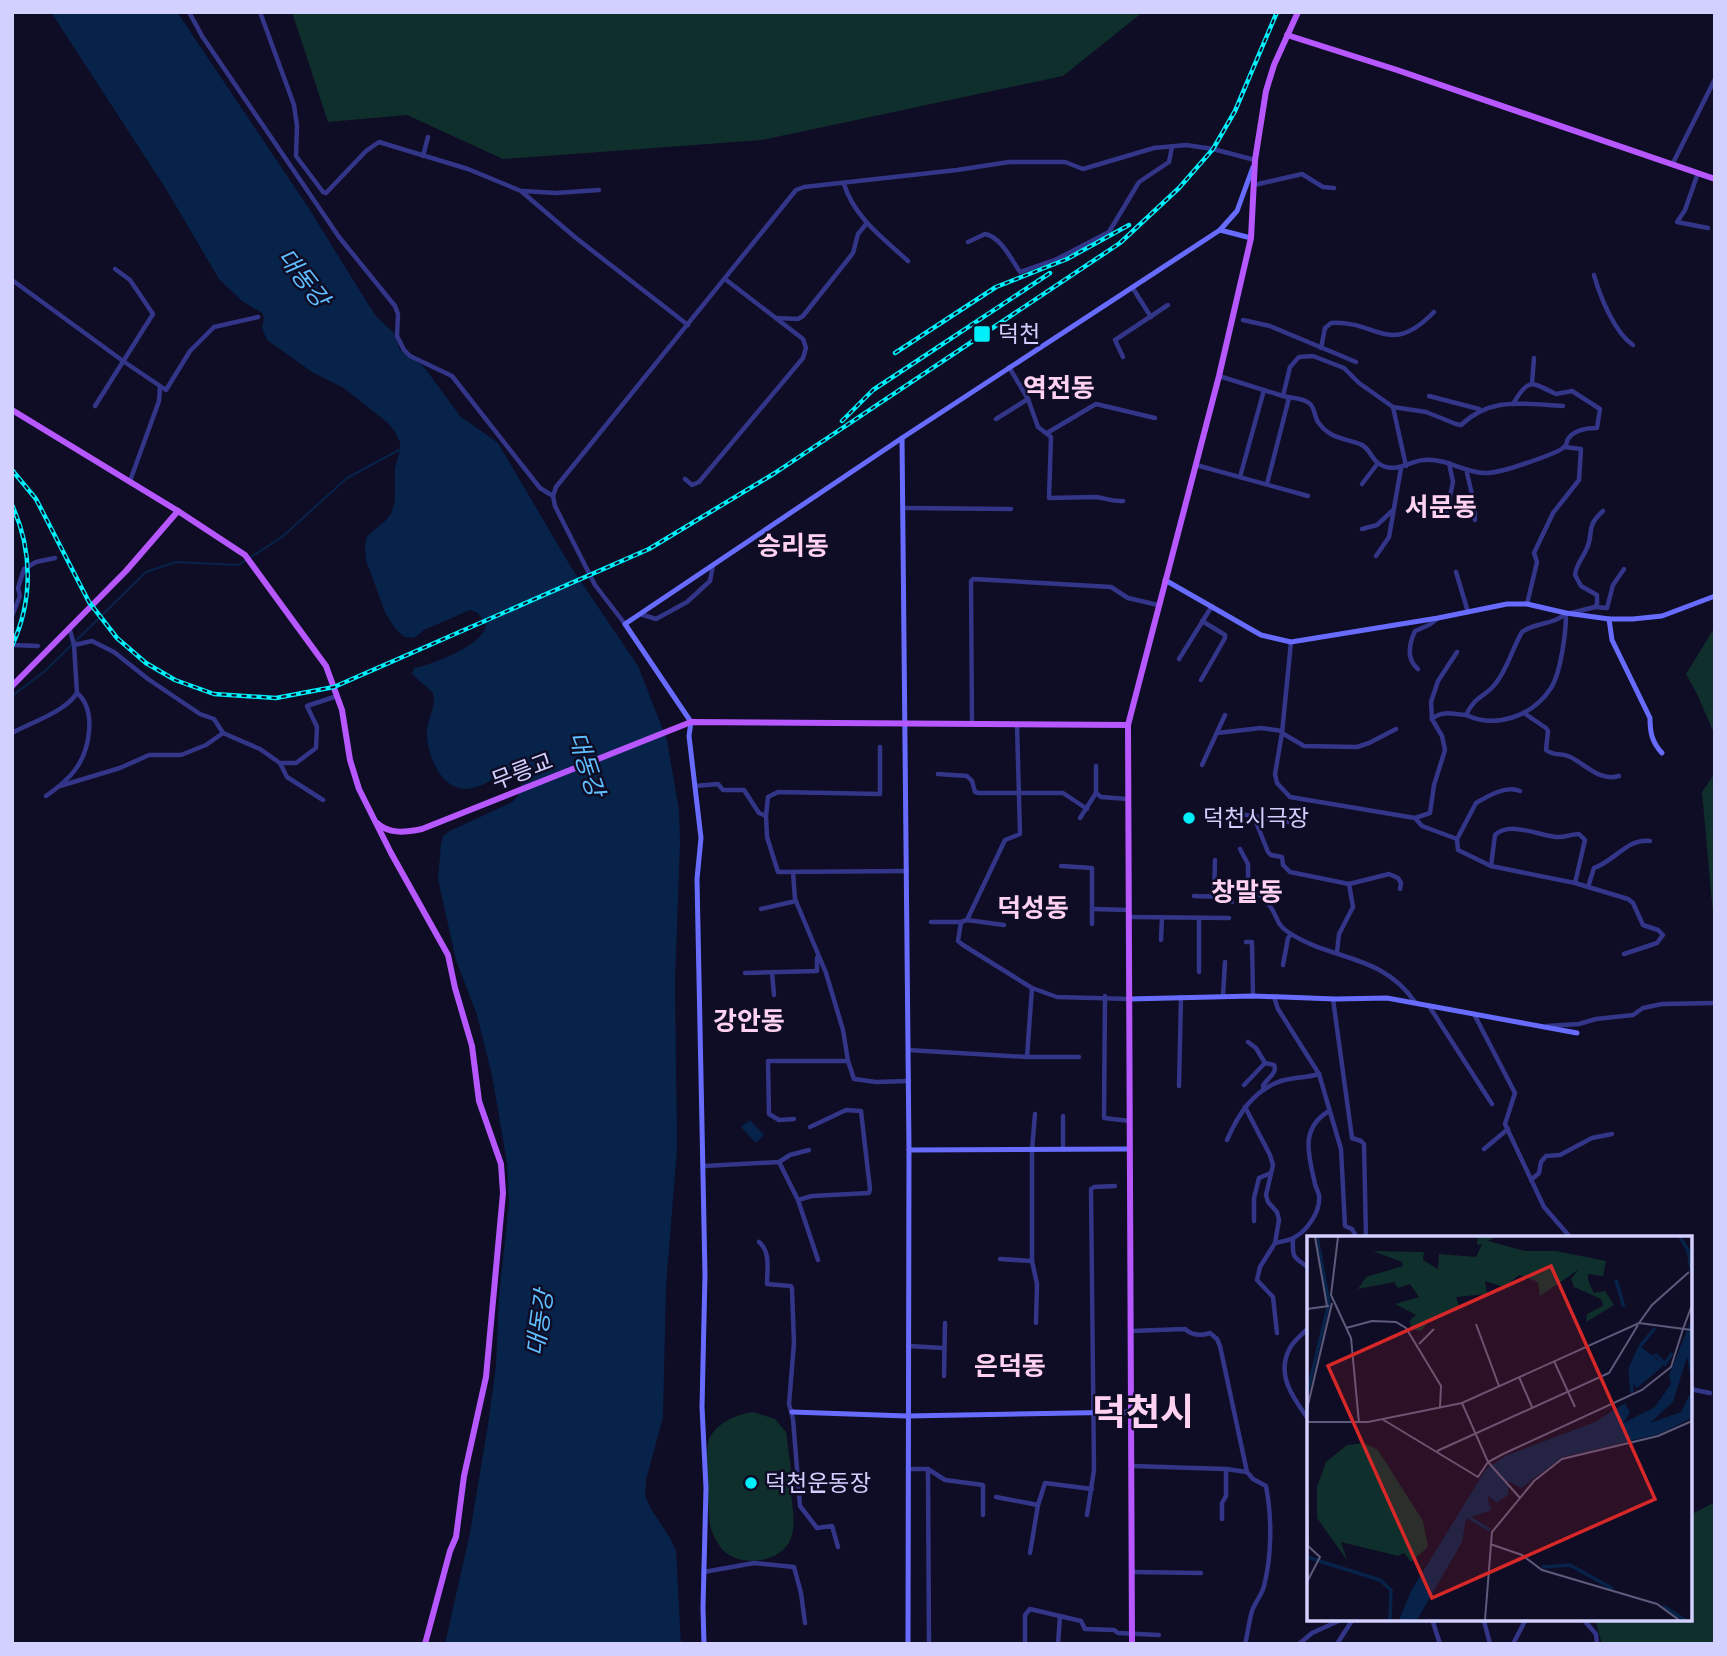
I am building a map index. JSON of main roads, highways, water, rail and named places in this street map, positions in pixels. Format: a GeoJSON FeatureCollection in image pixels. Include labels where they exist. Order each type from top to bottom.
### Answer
{"type":"FeatureCollection","features":[{"type":"Feature","properties":{"kind":"main road"},"geometry":{"type":"LineString","coordinates":[[1132,1644],[1128,725],[1219,376],[1251,238],[1255,160],[1266,91],[1298,12]]}},
{"type":"Feature","properties":{"kind":"main road"},"geometry":{"type":"LineString","coordinates":[[1287,35],[1715,179]]}},
{"type":"Feature","properties":{"kind":"main road"},"geometry":{"type":"LineString","coordinates":[[704,1644],[706,1488],[702,1407],[705,1275],[697,879],[701,838],[689,736],[691,722],[625,624],[1009,367],[1220,230],[1237,211],[1255,160]]}},
{"type":"Feature","properties":{"kind":"main road"},"geometry":{"type":"LineString","coordinates":[[1220,230],[1251,238]]}},
{"type":"Feature","properties":{"kind":"main road"},"geometry":{"type":"LineString","coordinates":[[13,411],[245,555],[326,666],[337,696],[359,789],[448,955],[454,988],[472,1046],[480,1101],[498,1152],[502,1179],[486,1377],[464,1476],[456,1538],[450,1551],[425,1644]]}},
{"type":"Feature","properties":{"kind":"main road"},"geometry":{"type":"LineString","coordinates":[[902,438],[909,1081],[908,1644]]}},
{"type":"Feature","properties":{"kind":"main road"},"geometry":{"type":"LineString","coordinates":[[12,687],[71,633],[178,511]]}},
{"type":"Feature","properties":{"kind":"main road"},"geometry":{"type":"LineString","coordinates":[[1165,579],[1261,635],[1291,642],[1507,604],[1527,604],[1609,619],[1662,616],[1715,596]]}},
{"type":"Feature","properties":{"kind":"main road"},"geometry":{"type":"LineString","coordinates":[[1609,619],[1612,640],[1650,718],[1654,745],[1662,753]]}},
{"type":"Feature","properties":{"kind":"main road"},"geometry":{"type":"LineString","coordinates":[[691,722],[1128,725]]}},
{"type":"Feature","properties":{"kind":"main road","name":"무릉교"},"geometry":{"type":"LineString","coordinates":[[376,822],[382,828],[397,832],[422,829],[691,722]]}},
{"type":"Feature","properties":{"kind":"main road"},"geometry":{"type":"LineString","coordinates":[[1129,999],[1223,996],[1387,998],[1577,1033]]}},
{"type":"Feature","properties":{"kind":"main road"},"geometry":{"type":"LineString","coordinates":[[909,1150],[1130,1149]]}},
{"type":"Feature","properties":{"kind":"main road"},"geometry":{"type":"LineString","coordinates":[[792,1412],[907,1416],[1132,1412]]}},
{"type":"Feature","properties":{"kind":"water","name":"대동강"},"geometry":{"type":"Polygon","coordinates":[[[51,12],[177,12],[308,207],[376,316],[394,333],[400,350],[424,367],[460,416],[498,443],[571,567],[638,666],[667,740],[679,811],[680,843],[675,980],[677,1149],[666,1286],[663,1417],[646,1480],[645,1496],[676,1551],[681,1644],[445,1644],[470,1533],[487,1431],[496,1366],[499,1296],[509,1203],[507,1163],[492,1075],[477,1015],[456,960],[438,879],[441,845],[443,836],[450,831],[512,802],[518,795],[521,784],[517,771],[512,769],[472,788],[461,789],[444,779],[433,761],[427,740],[433,693],[412,674],[414,668],[433,663],[467,647],[483,632],[486,625],[478,613],[470,610],[424,630],[414,638],[404,637],[394,627],[385,612],[366,560],[365,547],[367,536],[391,514],[395,501],[395,468],[400,442],[395,432],[388,423],[344,388],[312,372],[267,340],[262,328],[262,313],[242,301],[219,279],[166,189],[51,12]]]}},
{"type":"Feature","properties":{"kind":"water"},"geometry":{"type":"Polygon","coordinates":[[[750,1120],[764,1135],[756,1143],[741,1127],[750,1120]]]}},
{"type":"Feature","properties":{"kind":"waterway"},"geometry":{"type":"LineString","coordinates":[[251,557],[282,537],[347,478],[399,450]]}},
{"type":"Feature","properties":{"kind":"waterway"},"geometry":{"type":"LineString","coordinates":[[12,696],[45,671],[146,572],[176,562],[238,565],[246,560]]}},
{"type":"Feature","properties":{"kind":"railway"},"geometry":{"type":"LineString","coordinates":[[12,470],[36,499],[89,602],[117,638],[146,663],[175,680],[214,694],[276,698],[334,687],[649,549],[775,473],[1120,243],[1179,188],[1213,149],[1235,111],[1277,12]]}},
{"type":"Feature","properties":{"kind":"railway"},"geometry":{"type":"LineString","coordinates":[[895,353],[996,287],[1067,259],[1129,225]]}},
{"type":"Feature","properties":{"kind":"railway"},"geometry":{"type":"LineString","coordinates":[[842,421],[873,390],[1050,273]]}},
{"type":"Feature","properties":{"kind":"railway"},"geometry":{"type":"LineString","coordinates":[[12,505],[24,540],[28,576],[24,611],[12,646]]}},
{"type":"Feature","properties":{"kind":"place","name":"덕천"},"geometry":{"type":"Point","coordinates":[982,334]}},
{"type":"Feature","properties":{"kind":"place","name":"덕천시극장"},"geometry":{"type":"Point","coordinates":[1189,818]}},
{"type":"Feature","properties":{"kind":"place","name":"덕천운동장"},"geometry":{"type":"Point","coordinates":[751,1483]}},
{"type":"Feature","properties":{"kind":"district","name":"역전동"},"geometry":{"type":"Point","coordinates":[1059,388]}},
{"type":"Feature","properties":{"kind":"district","name":"서문동"},"geometry":{"type":"Point","coordinates":[1441,507]}},
{"type":"Feature","properties":{"kind":"district","name":"승리동"},"geometry":{"type":"Point","coordinates":[793,546]}},
{"type":"Feature","properties":{"kind":"district","name":"창말동"},"geometry":{"type":"Point","coordinates":[1247,892]}},
{"type":"Feature","properties":{"kind":"district","name":"덕성동"},"geometry":{"type":"Point","coordinates":[1033,908]}},
{"type":"Feature","properties":{"kind":"district","name":"강안동"},"geometry":{"type":"Point","coordinates":[749,1021]}},
{"type":"Feature","properties":{"kind":"district","name":"은덕동"},"geometry":{"type":"Point","coordinates":[1010,1366]}},
{"type":"Feature","properties":{"kind":"district","name":"덕천시"},"geometry":{"type":"Point","coordinates":[1143,1412]}}]}
